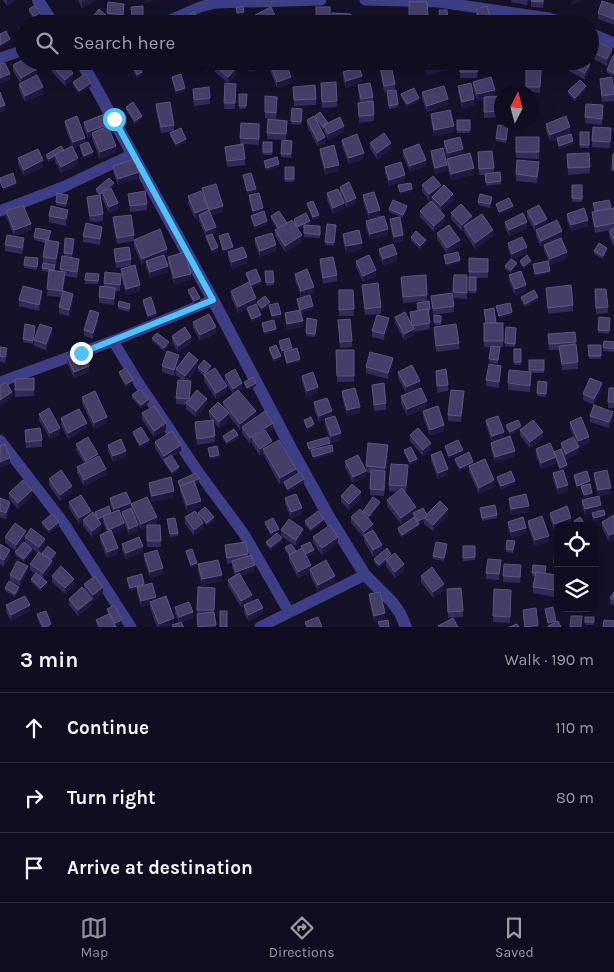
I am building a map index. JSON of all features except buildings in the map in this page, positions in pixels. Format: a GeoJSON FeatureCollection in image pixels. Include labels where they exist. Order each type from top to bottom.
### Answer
{"type":"FeatureCollection","features":[{"type":"Feature","properties":{"kind":"street"},"geometry":{"type":"LineString","coordinates":[[38,0],[47,15]]}},
{"type":"Feature","properties":{"kind":"street"},"geometry":{"type":"LineString","coordinates":[[181,15],[207,4],[322,0]]}},
{"type":"Feature","properties":{"kind":"street"},"geometry":{"type":"LineString","coordinates":[[365,0],[439,2],[528,15]]}},
{"type":"Feature","properties":{"kind":"street"},"geometry":{"type":"LineString","coordinates":[[599,37],[614,43]]}},
{"type":"Feature","properties":{"kind":"street"},"geometry":{"type":"LineString","coordinates":[[0,58],[15,53]]}},
{"type":"Feature","properties":{"kind":"street"},"geometry":{"type":"LineString","coordinates":[[91,70],[133,154],[329,516],[365,575],[392,602],[400,613],[406,627]]}},
{"type":"Feature","properties":{"kind":"street"},"geometry":{"type":"LineString","coordinates":[[0,211],[63,188],[133,154]]}},
{"type":"Feature","properties":{"kind":"street"},"geometry":{"type":"LineString","coordinates":[[0,382],[113,342],[213,300]]}},
{"type":"Feature","properties":{"kind":"street"},"geometry":{"type":"LineString","coordinates":[[113,342],[199,473],[244,534],[289,612]]}},
{"type":"Feature","properties":{"kind":"street"},"geometry":{"type":"LineString","coordinates":[[0,440],[63,522],[131,627]]}},
{"type":"Feature","properties":{"kind":"street"},"geometry":{"type":"LineString","coordinates":[[260,627],[365,575]]}},
{"type":"Feature","properties":{"kind":"route"},"geometry":{"type":"LineString","coordinates":[[81,353],[113,342],[213,300],[114,119]]}}]}
